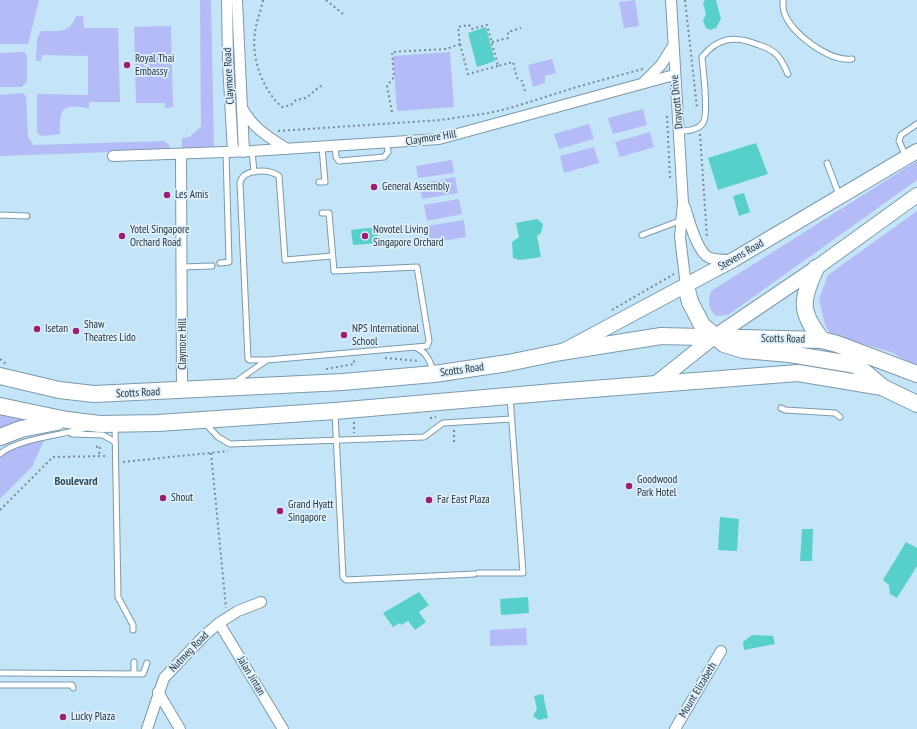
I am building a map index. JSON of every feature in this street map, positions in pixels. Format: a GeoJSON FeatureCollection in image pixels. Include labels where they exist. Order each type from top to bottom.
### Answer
{"type":"FeatureCollection","features":[{"type":"Feature","properties":{"kind":"main road","name":"Stevens Road"},"geometry":{"type":"LineString","coordinates":[[561,352],[733,260],[912,154]]}},
{"type":"Feature","properties":{"kind":"main road"},"geometry":{"type":"LineString","coordinates":[[654,384],[714,337],[816,268],[917,195]]}},
{"type":"Feature","properties":{"kind":"main road"},"geometry":{"type":"LineString","coordinates":[[816,268],[806,289],[804,303],[806,315],[811,327],[822,340]]}},
{"type":"Feature","properties":{"kind":"main road"},"geometry":{"type":"LineString","coordinates":[[686,286],[690,302],[696,316],[702,325],[714,337],[724,344],[743,350],[790,354],[856,365],[882,387],[917,404]]}},
{"type":"Feature","properties":{"kind":"main road","name":"Scotts Road"},"geometry":{"type":"LineString","coordinates":[[0,376],[60,390],[94,394],[343,382],[432,368],[508,363],[561,352],[661,336],[822,340],[837,344],[917,374]]}},
{"type":"Feature","properties":{"kind":"main road"},"geometry":{"type":"LineString","coordinates":[[0,437],[21,429],[202,421],[335,412],[510,396],[798,373],[882,387]]}},
{"type":"Feature","properties":{"kind":"main road"},"geometry":{"type":"LineString","coordinates":[[0,406],[68,427]]}},
{"type":"Feature","properties":{"kind":"street","name":"Claymore Road"},"geometry":{"type":"LineString","coordinates":[[227,0],[228,63],[239,152]]}},
{"type":"Feature","properties":{"kind":"street","name":"Claymore Road"},"geometry":{"type":"LineString","coordinates":[[237,0],[241,106],[239,152]]}},
{"type":"Feature","properties":{"kind":"street","name":"Draycott Drive"},"geometry":{"type":"LineString","coordinates":[[671,0],[674,75],[680,131],[683,204],[680,237],[686,286]]}},
{"type":"Feature","properties":{"kind":"street"},"geometry":{"type":"LineString","coordinates":[[642,84],[661,65],[673,46]]}},
{"type":"Feature","properties":{"kind":"street","name":"Claymore Hill"},"geometry":{"type":"LineString","coordinates":[[113,156],[239,152],[439,139],[674,75]]}},
{"type":"Feature","properties":{"kind":"street"},"geometry":{"type":"LineString","coordinates":[[241,106],[251,123],[256,128],[287,149]]}},
{"type":"Feature","properties":{"kind":"street","name":"Claymore Hill"},"geometry":{"type":"LineString","coordinates":[[181,154],[182,390]]}},
{"type":"Feature","properties":{"kind":"street","name":"Draycott Drive"},"geometry":{"type":"LineString","coordinates":[[683,204],[703,253],[708,257],[716,259],[733,260]]}},
{"type":"Feature","properties":{"kind":"street","name":"Nutmeg Road"},"geometry":{"type":"LineString","coordinates":[[147,729],[158,692],[164,678],[205,635],[219,623],[261,602]]}},
{"type":"Feature","properties":{"kind":"street","name":"Jalan Jintan"},"geometry":{"type":"LineString","coordinates":[[219,623],[282,729]]}},
{"type":"Feature","properties":{"kind":"street","name":"Mount Elizabeth"},"geometry":{"type":"LineString","coordinates":[[675,729],[721,651]]}},
{"type":"Feature","properties":{"kind":"street"},"geometry":{"type":"LineString","coordinates":[[158,692],[180,729]]}},
{"type":"Feature","properties":{"kind":"lane"},"geometry":{"type":"LineString","coordinates":[[783,0],[784,12],[791,25],[807,40],[833,57],[844,60],[852,59]]}},
{"type":"Feature","properties":{"kind":"lane"},"geometry":{"type":"LineString","coordinates":[[680,131],[699,127],[704,122],[705,111],[702,57],[710,47],[724,40],[739,38],[770,49],[779,57],[788,74]]}},
{"type":"Feature","properties":{"kind":"lane"},"geometry":{"type":"LineString","coordinates":[[912,154],[899,141],[901,135],[917,124]]}},
{"type":"Feature","properties":{"kind":"lane"},"geometry":{"type":"LineString","coordinates":[[336,146],[336,157],[339,161],[384,157],[388,152],[387,143]]}},
{"type":"Feature","properties":{"kind":"lane"},"geometry":{"type":"LineString","coordinates":[[322,147],[322,182]]}},
{"type":"Feature","properties":{"kind":"lane"},"geometry":{"type":"LineString","coordinates":[[239,152],[254,172]]}},
{"type":"Feature","properties":{"kind":"lane"},"geometry":{"type":"LineString","coordinates":[[220,263],[229,262],[239,152]]}},
{"type":"Feature","properties":{"kind":"lane"},"geometry":{"type":"LineString","coordinates":[[827,162],[840,198]]}},
{"type":"Feature","properties":{"kind":"lane"},"geometry":{"type":"LineString","coordinates":[[322,213],[329,212],[334,271],[417,267],[429,341],[427,346],[267,360],[250,360],[248,356],[240,183],[244,175],[254,172],[276,173],[279,176],[282,185],[285,260],[332,256]]}},
{"type":"Feature","properties":{"kind":"lane"},"geometry":{"type":"LineString","coordinates":[[0,215],[28,216]]}},
{"type":"Feature","properties":{"kind":"lane"},"geometry":{"type":"LineString","coordinates":[[642,235],[682,220]]}},
{"type":"Feature","properties":{"kind":"lane"},"geometry":{"type":"LineString","coordinates":[[182,267],[212,266]]}},
{"type":"Feature","properties":{"kind":"lane"},"geometry":{"type":"LineString","coordinates":[[417,348],[423,351],[432,368]]}},
{"type":"Feature","properties":{"kind":"lane"},"geometry":{"type":"LineString","coordinates":[[226,388],[267,360]]}},
{"type":"Feature","properties":{"kind":"lane"},"geometry":{"type":"LineString","coordinates":[[335,412],[343,577],[346,580],[523,573],[510,396]]}},
{"type":"Feature","properties":{"kind":"lane"},"geometry":{"type":"LineString","coordinates":[[781,408],[785,410],[835,413],[840,417]]}},
{"type":"Feature","properties":{"kind":"lane"},"geometry":{"type":"LineString","coordinates":[[202,421],[218,437],[230,444],[355,438],[424,437],[443,423],[512,419]]}},
{"type":"Feature","properties":{"kind":"lane"},"geometry":{"type":"LineString","coordinates":[[108,424],[115,442],[118,597],[133,625],[133,630]]}},
{"type":"Feature","properties":{"kind":"lane"},"geometry":{"type":"LineString","coordinates":[[0,454],[5,449],[68,427],[103,435],[115,442]]}},
{"type":"Feature","properties":{"kind":"lane"},"geometry":{"type":"LineString","coordinates":[[134,662],[134,674]]}},
{"type":"Feature","properties":{"kind":"lane"},"geometry":{"type":"LineString","coordinates":[[0,673],[143,674],[147,663]]}},
{"type":"Feature","properties":{"kind":"lane"},"geometry":{"type":"LineString","coordinates":[[0,685],[72,685],[72,688]]}},
{"type":"Feature","properties":{"kind":"path"},"geometry":{"type":"LineString","coordinates":[[264,0],[255,34],[256,64],[276,101],[282,107],[291,105],[296,100],[306,98],[316,92],[323,84]]}},
{"type":"Feature","properties":{"kind":"path"},"geometry":{"type":"LineString","coordinates":[[326,0],[344,14]]}},
{"type":"Feature","properties":{"kind":"path"},"geometry":{"type":"LineString","coordinates":[[498,66],[487,25],[471,29],[469,25],[458,27],[460,44],[468,74],[498,66],[513,62],[517,78],[522,80],[524,91]]}},
{"type":"Feature","properties":{"kind":"path"},"geometry":{"type":"LineString","coordinates":[[492,42],[508,38],[508,32],[521,28]]}},
{"type":"Feature","properties":{"kind":"path"},"geometry":{"type":"LineString","coordinates":[[392,112],[387,86],[394,77],[392,52],[446,49],[460,44]]}},
{"type":"Feature","properties":{"kind":"path"},"geometry":{"type":"LineString","coordinates":[[276,131],[442,120],[489,113],[650,67]]}},
{"type":"Feature","properties":{"kind":"path"},"geometry":{"type":"LineString","coordinates":[[608,312],[674,275]]}},
{"type":"Feature","properties":{"kind":"path"},"geometry":{"type":"LineString","coordinates":[[380,358],[432,368]]}},
{"type":"Feature","properties":{"kind":"path"},"geometry":{"type":"LineString","coordinates":[[342,367],[354,364]]}},
{"type":"Feature","properties":{"kind":"path"},"geometry":{"type":"LineString","coordinates":[[355,438],[354,421],[361,421]]}},
{"type":"Feature","properties":{"kind":"path"},"geometry":{"type":"LineString","coordinates":[[96,447],[100,446],[100,456]]}},
{"type":"Feature","properties":{"kind":"path"},"geometry":{"type":"LineString","coordinates":[[0,510],[53,457],[106,456],[115,464],[211,453],[225,606],[231,616]]}},
{"type":"Feature","properties":{"kind":"shaded area"},"geometry":{"type":"Polygon","coordinates":[[[0,0],[39,0],[28,44],[0,44],[0,0]]]}},
{"type":"Feature","properties":{"kind":"shaded area"},"geometry":{"type":"Polygon","coordinates":[[[200,0],[211,0],[214,148],[182,149],[182,138],[189,137],[201,127],[200,0]]]}},
{"type":"Feature","properties":{"kind":"shaded area"},"geometry":{"type":"Polygon","coordinates":[[[635,0],[639,26],[624,28],[619,2],[635,0]]]}},
{"type":"Feature","properties":{"kind":"shaded area"},"geometry":{"type":"Polygon","coordinates":[[[705,0],[716,0],[721,19],[716,28],[710,30],[706,28],[703,21],[706,14],[703,3],[705,0]]]}},
{"type":"Feature","properties":{"kind":"shaded area"},"geometry":{"type":"Polygon","coordinates":[[[76,16],[83,16],[84,28],[118,28],[120,102],[89,102],[89,108],[73,107],[64,109],[61,118],[60,134],[42,136],[37,133],[37,94],[88,95],[88,56],[42,55],[41,61],[36,61],[37,39],[41,31],[58,31],[67,29],[76,16]]]}},
{"type":"Feature","properties":{"kind":"shaded area"},"geometry":{"type":"Polygon","coordinates":[[[171,26],[173,107],[165,108],[165,103],[136,103],[134,27],[171,26]]]}},
{"type":"Feature","properties":{"kind":"shaded area"},"geometry":{"type":"Polygon","coordinates":[[[486,27],[495,61],[477,67],[468,33],[486,27]]]}},
{"type":"Feature","properties":{"kind":"shaded area"},"geometry":{"type":"Polygon","coordinates":[[[24,52],[27,56],[27,82],[21,87],[0,87],[0,53],[24,52]]]}},
{"type":"Feature","properties":{"kind":"shaded area"},"geometry":{"type":"Polygon","coordinates":[[[450,52],[454,107],[397,111],[393,56],[450,52]]]}},
{"type":"Feature","properties":{"kind":"shaded area"},"geometry":{"type":"Polygon","coordinates":[[[552,59],[556,73],[545,76],[545,83],[533,87],[528,65],[552,59]]]}},
{"type":"Feature","properties":{"kind":"shaded area"},"geometry":{"type":"Polygon","coordinates":[[[22,93],[26,96],[28,137],[34,145],[164,141],[169,145],[170,150],[0,156],[0,95],[22,93]]]}},
{"type":"Feature","properties":{"kind":"shaded area"},"geometry":{"type":"Polygon","coordinates":[[[643,109],[647,125],[613,134],[608,118],[643,109]]]}},
{"type":"Feature","properties":{"kind":"shaded area"},"geometry":{"type":"Polygon","coordinates":[[[589,124],[594,139],[559,149],[554,134],[589,124]]]}},
{"type":"Feature","properties":{"kind":"shaded area"},"geometry":{"type":"Polygon","coordinates":[[[650,132],[654,147],[620,157],[615,142],[650,132]]]}},
{"type":"Feature","properties":{"kind":"shaded area"},"geometry":{"type":"Polygon","coordinates":[[[756,143],[768,174],[718,190],[708,158],[756,143]]]}},
{"type":"Feature","properties":{"kind":"shaded area"},"geometry":{"type":"Polygon","coordinates":[[[594,147],[599,163],[564,173],[560,156],[594,147]]]}},
{"type":"Feature","properties":{"kind":"shaded area"},"geometry":{"type":"Polygon","coordinates":[[[452,160],[454,173],[418,178],[416,166],[452,160]]]}},
{"type":"Feature","properties":{"kind":"shaded area"},"geometry":{"type":"Polygon","coordinates":[[[917,161],[917,180],[728,315],[716,316],[713,313],[709,304],[711,291],[917,161]]]}},
{"type":"Feature","properties":{"kind":"shaded area"},"geometry":{"type":"Polygon","coordinates":[[[455,177],[458,193],[422,199],[419,184],[455,177]]]}},
{"type":"Feature","properties":{"kind":"shaded area"},"geometry":{"type":"Polygon","coordinates":[[[744,193],[750,212],[739,216],[733,196],[744,193]]]}},
{"type":"Feature","properties":{"kind":"shaded area"},"geometry":{"type":"Polygon","coordinates":[[[459,199],[462,214],[427,221],[424,205],[459,199]]]}},
{"type":"Feature","properties":{"kind":"shaded area"},"geometry":{"type":"Polygon","coordinates":[[[917,211],[917,367],[891,352],[831,335],[825,325],[819,299],[828,275],[917,211]]]}},
{"type":"Feature","properties":{"kind":"shaded area"},"geometry":{"type":"Polygon","coordinates":[[[537,219],[543,225],[541,233],[537,236],[541,257],[520,260],[513,258],[512,242],[519,237],[516,223],[537,219]]]}},
{"type":"Feature","properties":{"kind":"shaded area"},"geometry":{"type":"Polygon","coordinates":[[[464,220],[466,237],[430,243],[427,226],[464,220]]]}},
{"type":"Feature","properties":{"kind":"shaded area","name":"Novotel Living Singapore Orchard"},"geometry":{"type":"Polygon","coordinates":[[[377,227],[378,243],[353,245],[351,230],[377,227]]]}},
{"type":"Feature","properties":{"kind":"shaded area"},"geometry":{"type":"Polygon","coordinates":[[[0,406],[67,420],[0,437],[0,406]]]}},
{"type":"Feature","properties":{"kind":"shaded area"},"geometry":{"type":"Polygon","coordinates":[[[45,438],[32,467],[0,499],[0,454],[5,449],[45,438]]]}},
{"type":"Feature","properties":{"kind":"shaded area"},"geometry":{"type":"Polygon","coordinates":[[[720,517],[739,519],[737,551],[718,550],[720,517]]]}},
{"type":"Feature","properties":{"kind":"shaded area"},"geometry":{"type":"Polygon","coordinates":[[[802,529],[813,529],[812,561],[800,561],[802,529]]]}},
{"type":"Feature","properties":{"kind":"shaded area"},"geometry":{"type":"Polygon","coordinates":[[[906,542],[917,548],[917,566],[897,598],[890,594],[889,585],[883,580],[906,542]]]}},
{"type":"Feature","properties":{"kind":"shaded area"},"geometry":{"type":"Polygon","coordinates":[[[419,592],[429,605],[419,612],[426,622],[415,630],[408,621],[393,627],[383,613],[419,592]]]}},
{"type":"Feature","properties":{"kind":"shaded area"},"geometry":{"type":"Polygon","coordinates":[[[528,597],[529,613],[501,615],[500,599],[528,597]]]}},
{"type":"Feature","properties":{"kind":"shaded area"},"geometry":{"type":"Polygon","coordinates":[[[526,628],[527,645],[490,646],[490,630],[526,628]]]}},
{"type":"Feature","properties":{"kind":"shaded area"},"geometry":{"type":"Polygon","coordinates":[[[752,635],[773,636],[775,644],[744,650],[743,642],[752,635]]]}},
{"type":"Feature","properties":{"kind":"shaded area"},"geometry":{"type":"Polygon","coordinates":[[[543,694],[548,718],[539,720],[533,716],[537,709],[534,696],[543,694]]]}},
{"type":"Feature","properties":{"kind":"place","name":"Royal Thai Embassy"},"geometry":{"type":"Point","coordinates":[127,65]}},
{"type":"Feature","properties":{"kind":"place","name":"General Assembly"},"geometry":{"type":"Point","coordinates":[374,187]}},
{"type":"Feature","properties":{"kind":"place","name":"Les Amis"},"geometry":{"type":"Point","coordinates":[167,195]}},
{"type":"Feature","properties":{"kind":"place","name":"Yotel Singapore Orchard Road"},"geometry":{"type":"Point","coordinates":[122,236]}},
{"type":"Feature","properties":{"kind":"place","name":"Novotel Living Singapore Orchard"},"geometry":{"type":"Point","coordinates":[365,236]}},
{"type":"Feature","properties":{"kind":"place","name":"Isetan"},"geometry":{"type":"Point","coordinates":[37,329]}},
{"type":"Feature","properties":{"kind":"place","name":"Shaw Theatres Lido"},"geometry":{"type":"Point","coordinates":[76,331]}},
{"type":"Feature","properties":{"kind":"place","name":"NPS International School"},"geometry":{"type":"Point","coordinates":[344,335]}},
{"type":"Feature","properties":{"kind":"place","name":"Goodwood Park Hotel"},"geometry":{"type":"Point","coordinates":[629,486]}},
{"type":"Feature","properties":{"kind":"place","name":"Shout"},"geometry":{"type":"Point","coordinates":[163,498]}},
{"type":"Feature","properties":{"kind":"place","name":"Far East Plaza"},"geometry":{"type":"Point","coordinates":[429,500]}},
{"type":"Feature","properties":{"kind":"place","name":"Grand Hyatt Singapore"},"geometry":{"type":"Point","coordinates":[280,511]}},
{"type":"Feature","properties":{"kind":"place","name":"Lucky Plaza"},"geometry":{"type":"Point","coordinates":[63,717]}},
{"type":"Feature","properties":{"kind":"district","name":"Boulevard"},"geometry":{"type":"Point","coordinates":[76,482]}}]}
